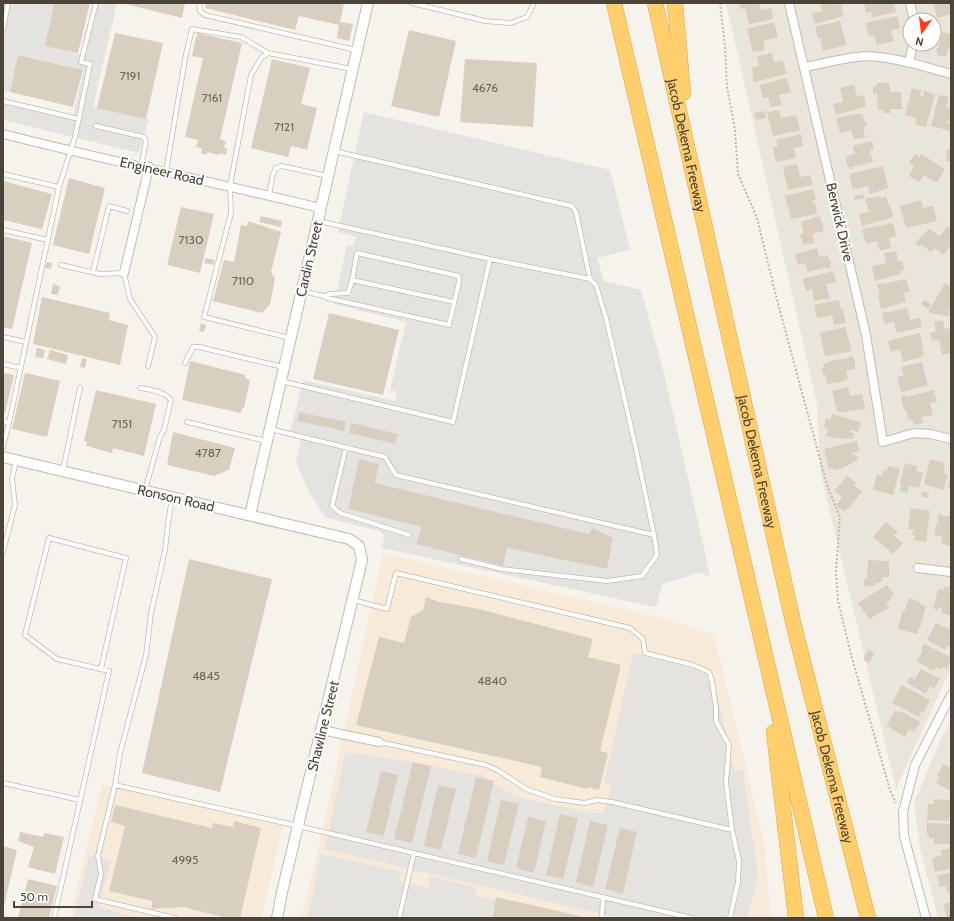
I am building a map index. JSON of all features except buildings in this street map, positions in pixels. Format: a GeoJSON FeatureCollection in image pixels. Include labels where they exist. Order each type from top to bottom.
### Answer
{"type":"FeatureCollection","features":[{"type":"Feature","properties":{"kind":"highway"},"geometry":{"type":"LineString","coordinates":[[614,3],[826,918]]}},
{"type":"Feature","properties":{"kind":"highway","name":"Jacob Dekema Freeway"},"geometry":{"type":"LineString","coordinates":[[655,3],[793,622],[868,918]]}},
{"type":"Feature","properties":{"kind":"highway"},"geometry":{"type":"LineString","coordinates":[[675,3],[689,154]]}},
{"type":"Feature","properties":{"kind":"highway"},"geometry":{"type":"LineString","coordinates":[[765,657],[797,918]]}},
{"type":"Feature","properties":{"kind":"street","name":"Cardin Street"},"geometry":{"type":"LineString","coordinates":[[250,515],[368,3]]}},
{"type":"Feature","properties":{"kind":"street","name":"Berwick Drive"},"geometry":{"type":"LineString","coordinates":[[789,3],[866,335],[883,442],[914,433],[930,434],[951,439]]}},
{"type":"Feature","properties":{"kind":"street"},"geometry":{"type":"LineString","coordinates":[[909,63],[911,52]]}},
{"type":"Feature","properties":{"kind":"street"},"geometry":{"type":"LineString","coordinates":[[805,67],[858,56],[877,57],[909,63],[951,74]]}},
{"type":"Feature","properties":{"kind":"street","name":"Engineer Road"},"geometry":{"type":"LineString","coordinates":[[3,134],[320,208]]}},
{"type":"Feature","properties":{"kind":"street"},"geometry":{"type":"LineString","coordinates":[[124,273],[145,167]]}},
{"type":"Feature","properties":{"kind":"street","name":"Ronson Road"},"geometry":{"type":"LineString","coordinates":[[3,457],[349,539]]}},
{"type":"Feature","properties":{"kind":"street","name":"Shawline Street"},"geometry":{"type":"LineString","coordinates":[[277,918],[362,560],[359,546],[349,539]]}},
{"type":"Feature","properties":{"kind":"street"},"geometry":{"type":"LineString","coordinates":[[918,568],[951,572]]}},
{"type":"Feature","properties":{"kind":"street"},"geometry":{"type":"LineString","coordinates":[[926,918],[904,836],[903,812],[915,765],[951,695]]}},
{"type":"Feature","properties":{"kind":"street"},"geometry":{"type":"LineString","coordinates":[[322,730],[379,742]]}},
{"type":"Feature","properties":{"kind":"lane"},"geometry":{"type":"LineString","coordinates":[[3,30],[8,3]]}},
{"type":"Feature","properties":{"kind":"lane"},"geometry":{"type":"LineString","coordinates":[[3,447],[59,187],[71,151],[79,119],[90,64],[81,62],[96,3]]}},
{"type":"Feature","properties":{"kind":"lane"},"geometry":{"type":"LineString","coordinates":[[199,3],[200,11],[205,15],[357,50]]}},
{"type":"Feature","properties":{"kind":"lane"},"geometry":{"type":"LineString","coordinates":[[412,3],[485,21],[511,23],[527,17],[534,3]]}},
{"type":"Feature","properties":{"kind":"lane"},"geometry":{"type":"LineString","coordinates":[[166,171],[186,54],[192,29],[240,37],[268,53],[352,69]]}},
{"type":"Feature","properties":{"kind":"lane"},"geometry":{"type":"LineString","coordinates":[[268,53],[262,57],[251,75],[230,186],[230,214],[204,317],[290,339]]}},
{"type":"Feature","properties":{"kind":"lane"},"geometry":{"type":"LineString","coordinates":[[3,101],[79,119]]}},
{"type":"Feature","properties":{"kind":"lane"},"geometry":{"type":"LineString","coordinates":[[96,126],[144,138],[146,142],[145,167]]}},
{"type":"Feature","properties":{"kind":"lane"},"geometry":{"type":"LineString","coordinates":[[334,151],[572,206],[576,212],[590,279],[596,285],[606,318],[636,449],[658,555],[642,576],[607,580],[502,569],[461,559]]}},
{"type":"Feature","properties":{"kind":"lane"},"geometry":{"type":"LineString","coordinates":[[268,195],[273,174],[276,168],[282,166],[328,176]]}},
{"type":"Feature","properties":{"kind":"lane"},"geometry":{"type":"LineString","coordinates":[[3,174],[59,187]]}},
{"type":"Feature","properties":{"kind":"lane"},"geometry":{"type":"LineString","coordinates":[[93,272],[110,206],[127,211]]}},
{"type":"Feature","properties":{"kind":"lane"},"geometry":{"type":"LineString","coordinates":[[318,221],[490,259],[590,279]]}},
{"type":"Feature","properties":{"kind":"lane"},"geometry":{"type":"LineString","coordinates":[[3,230],[48,240]]}},
{"type":"Feature","properties":{"kind":"lane"},"geometry":{"type":"LineString","coordinates":[[301,291],[449,325],[459,276],[357,253],[348,293],[328,294],[324,296]]}},
{"type":"Feature","properties":{"kind":"lane"},"geometry":{"type":"LineString","coordinates":[[281,380],[453,422],[490,259]]}},
{"type":"Feature","properties":{"kind":"lane"},"geometry":{"type":"LineString","coordinates":[[61,265],[100,274],[124,273],[130,299],[155,337],[148,366]]}},
{"type":"Feature","properties":{"kind":"lane"},"geometry":{"type":"LineString","coordinates":[[352,280],[454,302]]}},
{"type":"Feature","properties":{"kind":"lane"},"geometry":{"type":"LineString","coordinates":[[3,337],[26,342]]}},
{"type":"Feature","properties":{"kind":"lane"},"geometry":{"type":"LineString","coordinates":[[185,363],[193,347],[200,347],[284,367]]}},
{"type":"Feature","properties":{"kind":"lane"},"geometry":{"type":"LineString","coordinates":[[3,364],[21,368]]}},
{"type":"Feature","properties":{"kind":"lane"},"geometry":{"type":"LineString","coordinates":[[63,471],[80,388]]}},
{"type":"Feature","properties":{"kind":"lane"},"geometry":{"type":"LineString","coordinates":[[140,388],[162,392],[171,400],[164,430],[160,437],[145,491]]}},
{"type":"Feature","properties":{"kind":"lane"},"geometry":{"type":"LineString","coordinates":[[3,422],[9,423]]}},
{"type":"Feature","properties":{"kind":"lane"},"geometry":{"type":"LineString","coordinates":[[187,422],[267,441]]}},
{"type":"Feature","properties":{"kind":"lane"},"geometry":{"type":"LineString","coordinates":[[270,428],[385,457],[396,475],[654,535]]}},
{"type":"Feature","properties":{"kind":"lane"},"geometry":{"type":"LineString","coordinates":[[346,447],[332,506],[340,513],[409,535]]}},
{"type":"Feature","properties":{"kind":"lane"},"geometry":{"type":"LineString","coordinates":[[3,552],[15,505],[12,479],[16,460]]}},
{"type":"Feature","properties":{"kind":"lane"},"geometry":{"type":"LineString","coordinates":[[172,497],[165,550],[151,613],[146,655],[120,753],[115,784],[98,856],[101,874],[95,899],[175,918]]}},
{"type":"Feature","properties":{"kind":"lane"},"geometry":{"type":"LineString","coordinates":[[54,918],[110,671],[101,669],[57,659],[26,635],[49,538],[126,558],[101,669]]}},
{"type":"Feature","properties":{"kind":"lane"},"geometry":{"type":"LineString","coordinates":[[353,600],[387,609],[396,572],[630,628],[643,639],[645,653],[693,665],[709,672],[712,680],[716,721],[729,745],[726,782],[732,830],[739,861],[738,882],[730,918]]}},
{"type":"Feature","properties":{"kind":"lane"},"geometry":{"type":"LineString","coordinates":[[379,742],[486,765],[526,789],[555,798],[585,803],[597,800],[612,802],[732,830]]}},
{"type":"Feature","properties":{"kind":"lane"},"geometry":{"type":"LineString","coordinates":[[3,783],[80,800]]}},
{"type":"Feature","properties":{"kind":"lane"},"geometry":{"type":"LineString","coordinates":[[115,784],[692,918]]}},
{"type":"Feature","properties":{"kind":"lane"},"geometry":{"type":"LineString","coordinates":[[399,918],[414,853]]}},
{"type":"Feature","properties":{"kind":"lane"},"geometry":{"type":"LineString","coordinates":[[602,918],[603,897]]}},
{"type":"Feature","properties":{"kind":"path"},"geometry":{"type":"LineString","coordinates":[[720,3],[725,47],[727,87],[735,130],[738,174],[757,218],[777,300],[827,485],[840,517],[836,571],[838,601],[852,658],[890,790],[903,821]]}},
{"type":"Feature","properties":{"kind":"shaded area"},"geometry":{"type":"Polygon","coordinates":[[[3,3],[49,3],[55,6],[46,45],[80,54],[93,3],[117,3],[93,106],[149,119],[139,153],[3,120],[3,104],[72,119],[84,70],[20,55],[11,92],[3,90],[3,3]]]}},
{"type":"Feature","properties":{"kind":"shaded area"},"geometry":{"type":"Polygon","coordinates":[[[726,3],[951,3],[951,668],[896,789],[820,470],[817,404],[726,3]]]}},
{"type":"Feature","properties":{"kind":"shaded area"},"geometry":{"type":"Polygon","coordinates":[[[364,112],[610,170],[630,250],[597,258],[604,281],[641,290],[664,373],[710,575],[706,576],[702,572],[662,584],[655,607],[382,548],[384,536],[381,532],[324,517],[309,492],[296,462],[301,439],[289,437],[303,380],[395,401],[397,392],[390,390],[406,322],[334,304],[347,245],[353,246],[356,237],[338,232],[364,112]],[[359,459],[348,509],[421,527],[416,543],[503,566],[507,548],[607,569],[613,538],[592,528],[589,534],[375,483],[379,464],[359,459]]]}},
{"type":"Feature","properties":{"kind":"shaded area"},"geometry":{"type":"Polygon","coordinates":[[[383,553],[668,619],[714,635],[764,842],[771,918],[301,918],[317,855],[383,553]]]}},
{"type":"Feature","properties":{"kind":"shaded area"},"geometry":{"type":"Polygon","coordinates":[[[633,653],[713,674],[734,771],[743,770],[758,877],[747,918],[619,918],[325,849],[345,753],[411,762],[482,776],[516,797],[590,813],[604,812],[612,785],[604,783],[633,653]]]}},
{"type":"Feature","properties":{"kind":"shaded area"},"geometry":{"type":"Polygon","coordinates":[[[951,721],[951,918],[938,918],[920,849],[914,803],[942,736],[951,721]]]}},
{"type":"Feature","properties":{"kind":"shaded area"},"geometry":{"type":"Polygon","coordinates":[[[102,784],[283,826],[261,918],[70,918],[102,784]]]}},
{"type":"Feature","properties":{"kind":"shaded area"},"geometry":{"type":"Polygon","coordinates":[[[321,854],[401,872],[400,881],[428,888],[430,876],[476,888],[475,896],[496,900],[490,918],[308,918],[321,854]]]}},
{"type":"Feature","properties":{"kind":"shaded area"},"geometry":{"type":"Polygon","coordinates":[[[89,855],[111,860],[98,907],[139,918],[73,918],[89,855]]]}}]}
